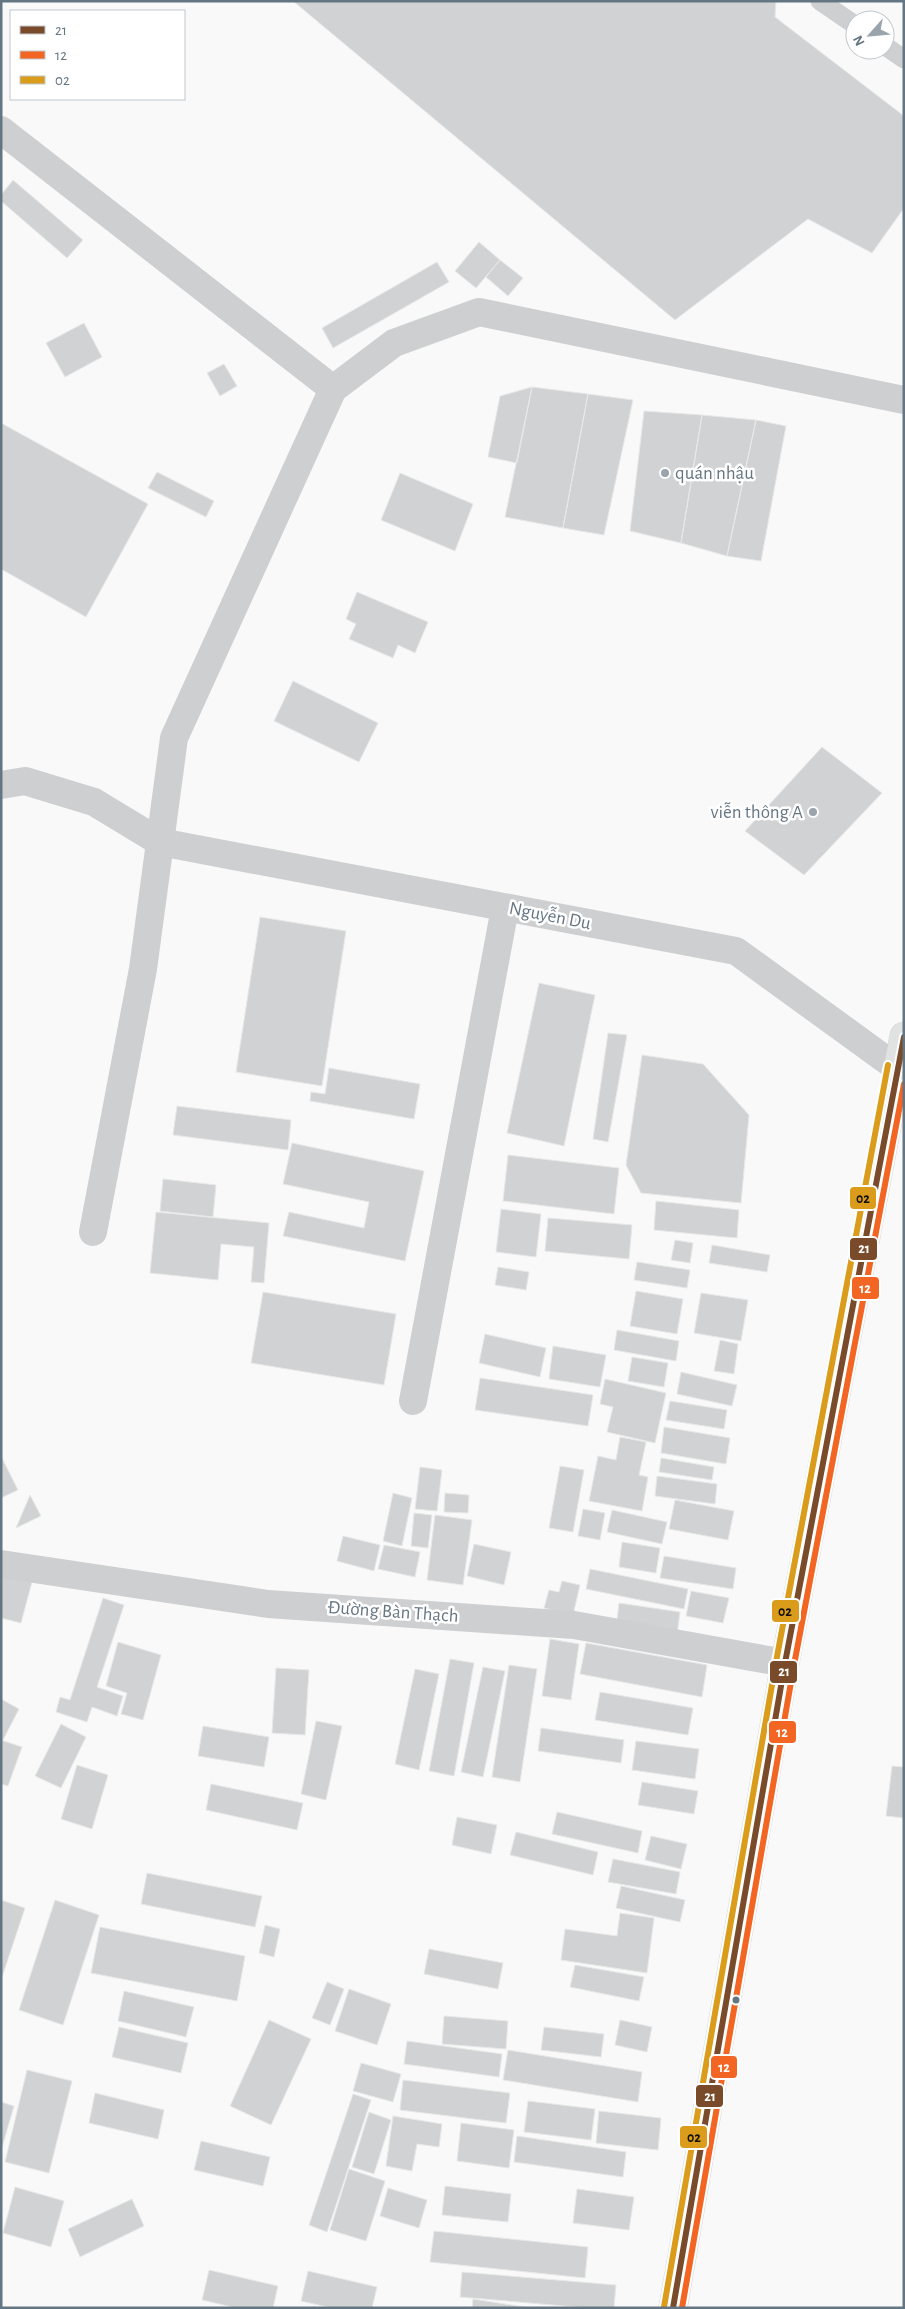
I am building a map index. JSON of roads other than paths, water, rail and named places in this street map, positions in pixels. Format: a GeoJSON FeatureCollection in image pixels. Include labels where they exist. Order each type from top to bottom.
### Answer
{"type":"FeatureCollection","features":[{"type":"Feature","properties":{"kind":"main road"},"geometry":{"type":"LineString","coordinates":[[673,2308],[785,1663],[900,1070],[904,1036]]}},
{"type":"Feature","properties":{"kind":"street"},"geometry":{"type":"LineString","coordinates":[[1,130],[333,389]]}},
{"type":"Feature","properties":{"kind":"street"},"geometry":{"type":"LineString","coordinates":[[93,1232],[143,969],[174,738],[333,389],[394,343],[479,312],[904,400]]}},
{"type":"Feature","properties":{"kind":"street"},"geometry":{"type":"LineString","coordinates":[[1,785],[24,781],[94,802],[160,842]]}},
{"type":"Feature","properties":{"kind":"street","name":"Nguyễn Du"},"geometry":{"type":"LineString","coordinates":[[160,842],[736,951],[900,1070]]}},
{"type":"Feature","properties":{"kind":"street"},"geometry":{"type":"LineString","coordinates":[[413,1401],[505,908]]}},
{"type":"Feature","properties":{"kind":"street","name":"Đường Bàn Thạch"},"geometry":{"type":"LineString","coordinates":[[1,1564],[268,1604],[574,1625],[785,1663]]}},
{"type":"Feature","properties":{"kind":"lane"},"geometry":{"type":"LineString","coordinates":[[820,1],[845,18]]}},
{"type":"Feature","properties":{"kind":"place","name":"quán nhậu"},"geometry":{"type":"Point","coordinates":[665,473]}},
{"type":"Feature","properties":{"kind":"place","name":"viễn thông A"},"geometry":{"type":"Point","coordinates":[813,812]}}]}
